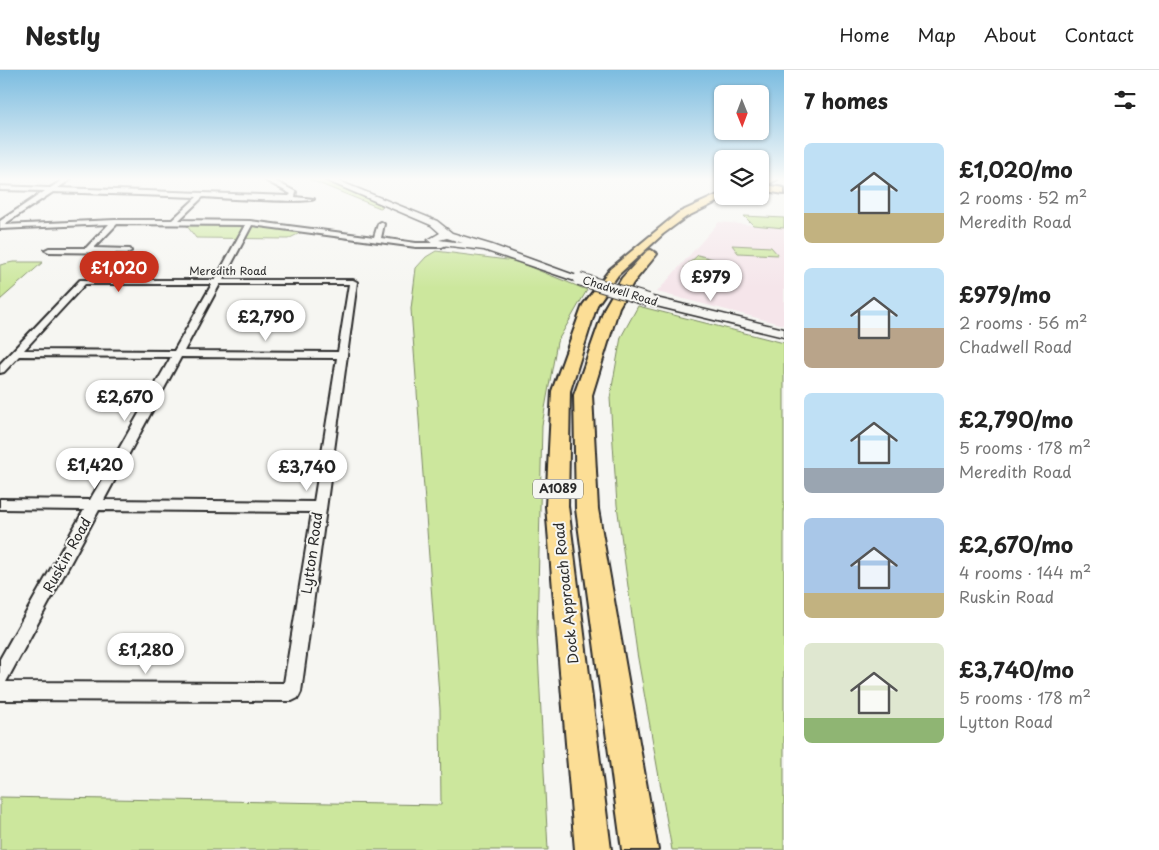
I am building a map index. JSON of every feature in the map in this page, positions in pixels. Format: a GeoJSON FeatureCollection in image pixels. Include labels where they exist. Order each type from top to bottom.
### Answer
{"type":"FeatureCollection","features":[{"type":"Feature","properties":{"kind":"main road"},"geometry":{"type":"LineString","coordinates":[[416,215],[434,223],[445,240]]}},
{"type":"Feature","properties":{"kind":"main road","name":"Dock Approach Road"},"geometry":{"type":"LineString","coordinates":[[592,850],[557,506],[561,391],[590,305],[614,272],[659,232],[681,215]]}},
{"type":"Feature","properties":{"kind":"main road","name":"A1089"},"geometry":{"type":"LineString","coordinates":[[640,850],[587,509],[584,395],[612,307],[627,281],[668,236],[704,215]]}},
{"type":"Feature","properties":{"kind":"main road","name":"Chadwell Road"},"geometry":{"type":"LineString","coordinates":[[445,240],[488,247],[579,279],[648,300],[784,333]]}},
{"type":"Feature","properties":{"kind":"street"},"geometry":{"type":"LineString","coordinates":[[0,226],[15,215]]}},
{"type":"Feature","properties":{"kind":"street"},"geometry":{"type":"LineString","coordinates":[[174,222],[181,215]]}},
{"type":"Feature","properties":{"kind":"street"},"geometry":{"type":"LineString","coordinates":[[0,226],[116,222],[250,223],[406,243],[445,240]]}},
{"type":"Feature","properties":{"kind":"street"},"geometry":{"type":"LineString","coordinates":[[88,250],[116,222]]}},
{"type":"Feature","properties":{"kind":"street","name":"Ruskin Road"},"geometry":{"type":"LineString","coordinates":[[0,676],[250,223]]}},
{"type":"Feature","properties":{"kind":"street"},"geometry":{"type":"LineString","coordinates":[[377,239],[383,226]]}},
{"type":"Feature","properties":{"kind":"street"},"geometry":{"type":"LineString","coordinates":[[48,250],[127,251]]}},
{"type":"Feature","properties":{"kind":"street","name":"Meredith Road"},"geometry":{"type":"LineString","coordinates":[[16,353],[84,282],[353,282],[350,296]]}},
{"type":"Feature","properties":{"kind":"street","name":"Lytton Road"},"geometry":{"type":"LineString","coordinates":[[0,691],[292,692],[350,296]]}},
{"type":"Feature","properties":{"kind":"street"},"geometry":{"type":"LineString","coordinates":[[0,370],[16,353],[342,355]]}},
{"type":"Feature","properties":{"kind":"street"},"geometry":{"type":"LineString","coordinates":[[0,504],[319,506]]}},
{"type":"Feature","properties":{"kind":"shaded area"},"geometry":{"type":"Polygon","coordinates":[[[719,222],[784,228],[784,325],[657,292],[719,222]]]}},
{"type":"Feature","properties":{"kind":"green space"},"geometry":{"type":"Polygon","coordinates":[[[744,216],[784,218],[784,228],[753,225],[744,216]]]}},
{"type":"Feature","properties":{"kind":"green space"},"geometry":{"type":"Polygon","coordinates":[[[184,222],[250,223],[306,230],[288,239],[196,238],[184,222]]]}},
{"type":"Feature","properties":{"kind":"green space"},"geometry":{"type":"Polygon","coordinates":[[[732,245],[771,247],[778,255],[738,253],[732,245]]]}},
{"type":"Feature","properties":{"kind":"green space"},"geometry":{"type":"Polygon","coordinates":[[[436,251],[515,261],[587,290],[557,342],[542,425],[537,633],[548,850],[0,850],[0,797],[441,805],[440,709],[411,309],[416,268],[426,257],[436,251]]]}},
{"type":"Feature","properties":{"kind":"green space"},"geometry":{"type":"Polygon","coordinates":[[[698,255],[739,266],[725,279],[684,268],[698,255]]]}},
{"type":"Feature","properties":{"kind":"green space"},"geometry":{"type":"Polygon","coordinates":[[[13,262],[43,262],[0,300],[0,265],[13,262]]]}},
{"type":"Feature","properties":{"kind":"green space"},"geometry":{"type":"Polygon","coordinates":[[[638,306],[784,343],[784,850],[672,850],[637,653],[617,505],[610,398],[621,337],[638,306]]]}}]}
